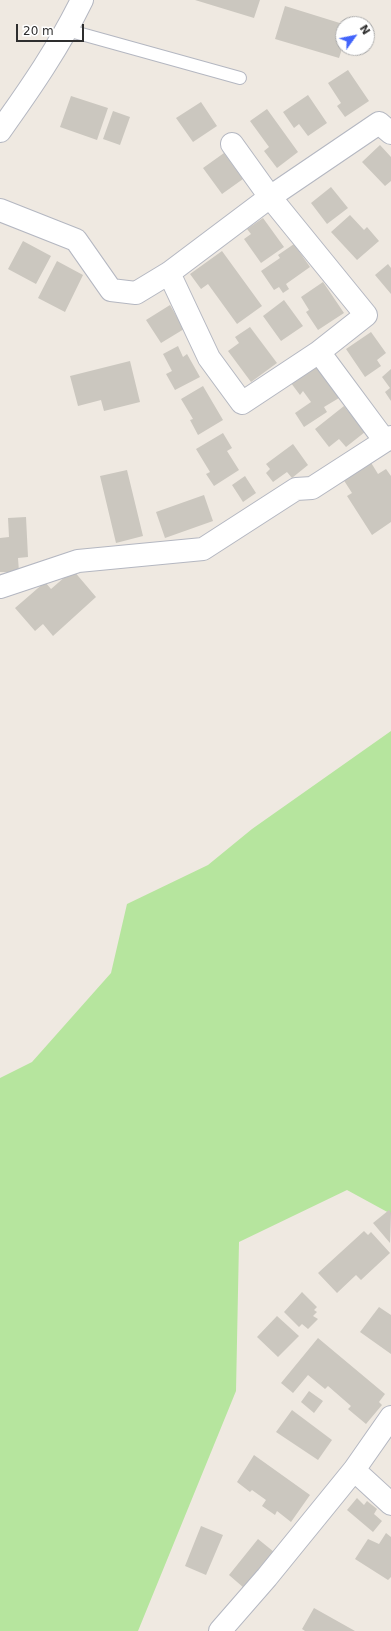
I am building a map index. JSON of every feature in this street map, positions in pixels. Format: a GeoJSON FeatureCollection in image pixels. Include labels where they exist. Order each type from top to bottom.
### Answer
{"type":"FeatureCollection","features":[{"type":"Feature","properties":{"kind":"street"},"geometry":{"type":"LineString","coordinates":[[0,131],[34,84],[67,30],[82,0]]}},
{"type":"Feature","properties":{"kind":"street"},"geometry":{"type":"LineString","coordinates":[[0,210],[76,240],[111,290],[136,293],[169,273],[270,197],[380,124],[391,134]]}},
{"type":"Feature","properties":{"kind":"street"},"geometry":{"type":"LineString","coordinates":[[169,273],[210,358],[242,403],[318,352],[366,315],[270,197],[232,144]]}},
{"type":"Feature","properties":{"kind":"street"},"geometry":{"type":"LineString","coordinates":[[0,587],[78,561],[203,549],[296,489],[312,488],[388,439],[318,352]]}},
{"type":"Feature","properties":{"kind":"street"},"geometry":{"type":"LineString","coordinates":[[220,1631],[267,1577],[354,1470],[391,1418]]}},
{"type":"Feature","properties":{"kind":"street"},"geometry":{"type":"LineString","coordinates":[[354,1470],[391,1504]]}},
{"type":"Feature","properties":{"kind":"lane"},"geometry":{"type":"LineString","coordinates":[[67,30],[240,78]]}},
{"type":"Feature","properties":{"kind":"green space"},"geometry":{"type":"Polygon","coordinates":[[[391,731],[391,1214],[347,1190],[239,1242],[236,1391],[138,1631],[0,1631],[0,1078],[32,1062],[111,973],[127,904],[208,865],[252,829],[391,731]]]}},
{"type":"Feature","properties":{"kind":"building"},"geometry":{"type":"Polygon","coordinates":[[[195,0],[260,0],[254,18],[195,0]]]}},
{"type":"Feature","properties":{"kind":"building"},"geometry":{"type":"Polygon","coordinates":[[[285,6],[335,22],[335,56],[340,56],[339,58],[275,39],[285,6]]]}},
{"type":"Feature","properties":{"kind":"building"},"geometry":{"type":"Polygon","coordinates":[[[348,70],[369,101],[345,117],[337,106],[341,103],[328,83],[348,70]]]}},
{"type":"Feature","properties":{"kind":"building"},"geometry":{"type":"Polygon","coordinates":[[[308,95],[327,123],[308,136],[299,124],[294,128],[283,112],[308,95]]]}},
{"type":"Feature","properties":{"kind":"building"},"geometry":{"type":"Polygon","coordinates":[[[71,96],[108,108],[97,140],[60,127],[71,96]]]}},
{"type":"Feature","properties":{"kind":"building"},"geometry":{"type":"Polygon","coordinates":[[[201,102],[217,126],[193,142],[176,118],[201,102]]]}},
{"type":"Feature","properties":{"kind":"building"},"geometry":{"type":"Polygon","coordinates":[[[267,109],[298,152],[277,168],[264,151],[269,147],[250,121],[267,109]]]}},
{"type":"Feature","properties":{"kind":"building"},"geometry":{"type":"Polygon","coordinates":[[[113,111],[130,117],[120,145],[103,139],[113,111]]]}},
{"type":"Feature","properties":{"kind":"building"},"geometry":{"type":"Polygon","coordinates":[[[380,145],[391,157],[391,181],[385,186],[362,162],[380,145]]]}},
{"type":"Feature","properties":{"kind":"building"},"geometry":{"type":"Polygon","coordinates":[[[224,153],[243,179],[222,194],[203,168],[224,153]]]}},
{"type":"Feature","properties":{"kind":"building"},"geometry":{"type":"Polygon","coordinates":[[[331,187],[348,208],[327,224],[311,203],[331,187]]]}},
{"type":"Feature","properties":{"kind":"building"},"geometry":{"type":"Polygon","coordinates":[[[350,215],[364,230],[367,227],[379,241],[357,260],[331,232],[350,215]]]}},
{"type":"Feature","properties":{"kind":"building"},"geometry":{"type":"Polygon","coordinates":[[[263,218],[284,247],[261,263],[244,239],[251,234],[247,229],[263,218]]]}},
{"type":"Feature","properties":{"kind":"building"},"geometry":{"type":"Polygon","coordinates":[[[23,241],[51,256],[36,284],[8,269],[23,241]]]}},
{"type":"Feature","properties":{"kind":"building"},"geometry":{"type":"Polygon","coordinates":[[[294,244],[310,267],[286,284],[289,289],[283,293],[279,287],[274,290],[261,271],[280,258],[278,255],[294,244]]]}},
{"type":"Feature","properties":{"kind":"building"},"geometry":{"type":"Polygon","coordinates":[[[222,251],[262,306],[237,324],[208,284],[201,289],[190,274],[222,251]]]}},
{"type":"Feature","properties":{"kind":"building"},"geometry":{"type":"Polygon","coordinates":[[[57,261],[83,275],[65,312],[38,298],[57,261]]]}},
{"type":"Feature","properties":{"kind":"building"},"geometry":{"type":"Polygon","coordinates":[[[388,264],[391,268],[391,294],[375,275],[388,264]]]}},
{"type":"Feature","properties":{"kind":"building"},"geometry":{"type":"Polygon","coordinates":[[[323,282],[344,313],[318,330],[306,312],[309,310],[301,297],[323,282]]]}},
{"type":"Feature","properties":{"kind":"building"},"geometry":{"type":"Polygon","coordinates":[[[284,300],[303,326],[281,341],[263,316],[284,300]]]}},
{"type":"Feature","properties":{"kind":"building"},"geometry":{"type":"Polygon","coordinates":[[[170,305],[184,329],[161,343],[146,320],[170,305]]]}},
{"type":"Feature","properties":{"kind":"building"},"geometry":{"type":"Polygon","coordinates":[[[250,327],[277,363],[251,382],[228,351],[239,343],[235,337],[250,327]]]}},
{"type":"Feature","properties":{"kind":"building"},"geometry":{"type":"Polygon","coordinates":[[[371,332],[386,353],[377,360],[381,366],[365,377],[346,349],[371,332]]]}},
{"type":"Feature","properties":{"kind":"building"},"geometry":{"type":"Polygon","coordinates":[[[178,346],[183,357],[187,354],[200,377],[175,390],[166,374],[172,371],[163,354],[178,346]]]}},
{"type":"Feature","properties":{"kind":"building"},"geometry":{"type":"Polygon","coordinates":[[[130,361],[140,402],[104,411],[101,400],[78,406],[70,376],[130,361]]]}},
{"type":"Feature","properties":{"kind":"building"},"geometry":{"type":"Polygon","coordinates":[[[318,365],[339,398],[324,407],[327,412],[304,427],[295,413],[311,402],[303,391],[300,395],[291,383],[318,365]]]}},
{"type":"Feature","properties":{"kind":"building"},"geometry":{"type":"Polygon","coordinates":[[[391,369],[391,401],[385,392],[390,388],[382,377],[391,369]]]}},
{"type":"Feature","properties":{"kind":"building"},"geometry":{"type":"Polygon","coordinates":[[[203,386],[223,420],[198,435],[190,420],[193,419],[181,399],[203,386]]]}},
{"type":"Feature","properties":{"kind":"building"},"geometry":{"type":"Polygon","coordinates":[[[344,406],[365,432],[346,447],[339,439],[329,447],[315,429],[344,406]]]}},
{"type":"Feature","properties":{"kind":"building"},"geometry":{"type":"Polygon","coordinates":[[[223,433],[232,448],[227,451],[239,470],[214,486],[206,474],[210,472],[196,449],[223,433]]]}},
{"type":"Feature","properties":{"kind":"building"},"geometry":{"type":"Polygon","coordinates":[[[293,444],[308,465],[292,478],[287,472],[273,482],[266,473],[270,469],[266,464],[293,444]]]}},
{"type":"Feature","properties":{"kind":"building"},"geometry":{"type":"Polygon","coordinates":[[[370,461],[378,474],[386,469],[391,476],[391,522],[372,535],[347,496],[352,493],[343,479],[370,461]]]}},
{"type":"Feature","properties":{"kind":"building"},"geometry":{"type":"Polygon","coordinates":[[[127,470],[143,536],[116,543],[100,476],[127,470]]]}},
{"type":"Feature","properties":{"kind":"building"},"geometry":{"type":"Polygon","coordinates":[[[245,476],[256,493],[243,502],[232,485],[245,476]]]}},
{"type":"Feature","properties":{"kind":"building"},"geometry":{"type":"Polygon","coordinates":[[[204,495],[213,521],[165,538],[156,512],[204,495]]]}},
{"type":"Feature","properties":{"kind":"building"},"geometry":{"type":"Polygon","coordinates":[[[26,517],[28,557],[18,558],[19,572],[0,572],[0,538],[9,537],[8,518],[26,517]]]}},
{"type":"Feature","properties":{"kind":"building"},"geometry":{"type":"Polygon","coordinates":[[[73,570],[96,597],[53,636],[43,624],[35,631],[15,608],[45,582],[51,589],[73,570]]]}},
{"type":"Feature","properties":{"kind":"building"},"geometry":{"type":"Polygon","coordinates":[[[389,1210],[391,1213],[390,1243],[373,1223],[389,1210]]]}},
{"type":"Feature","properties":{"kind":"building"},"geometry":{"type":"Polygon","coordinates":[[[364,1231],[368,1235],[371,1232],[390,1253],[361,1280],[356,1275],[337,1293],[318,1273],[364,1231]]]}},
{"type":"Feature","properties":{"kind":"building"},"geometry":{"type":"Polygon","coordinates":[[[302,1292],[317,1307],[314,1310],[317,1312],[313,1316],[318,1319],[308,1329],[302,1324],[299,1327],[284,1312],[302,1292]]]}},
{"type":"Feature","properties":{"kind":"building"},"geometry":{"type":"Polygon","coordinates":[[[379,1307],[391,1315],[391,1354],[360,1332],[379,1307]]]}},
{"type":"Feature","properties":{"kind":"building"},"geometry":{"type":"Polygon","coordinates":[[[277,1316],[299,1336],[278,1357],[257,1337],[277,1316]]]}},
{"type":"Feature","properties":{"kind":"building"},"geometry":{"type":"Polygon","coordinates":[[[318,1338],[385,1394],[379,1402],[382,1405],[366,1424],[348,1409],[351,1406],[328,1386],[325,1389],[308,1375],[293,1393],[281,1383],[318,1338]]]}},
{"type":"Feature","properties":{"kind":"building"},"geometry":{"type":"Polygon","coordinates":[[[309,1391],[323,1401],[314,1413],[301,1402],[309,1391]]]}},
{"type":"Feature","properties":{"kind":"building"},"geometry":{"type":"Polygon","coordinates":[[[292,1410],[332,1440],[318,1460],[276,1432],[292,1410]]]}},
{"type":"Feature","properties":{"kind":"building"},"geometry":{"type":"Polygon","coordinates":[[[254,1455],[310,1495],[291,1522],[277,1511],[275,1515],[262,1506],[266,1500],[252,1490],[250,1492],[237,1482],[254,1455]]]}},
{"type":"Feature","properties":{"kind":"building"},"geometry":{"type":"Polygon","coordinates":[[[357,1498],[364,1505],[367,1501],[377,1509],[374,1514],[382,1521],[373,1532],[347,1510],[357,1498]]]}},
{"type":"Feature","properties":{"kind":"building"},"geometry":{"type":"Polygon","coordinates":[[[201,1526],[223,1535],[206,1575],[185,1566],[201,1526]]]}},
{"type":"Feature","properties":{"kind":"building"},"geometry":{"type":"Polygon","coordinates":[[[386,1533],[391,1537],[391,1577],[388,1580],[355,1559],[368,1539],[379,1544],[386,1533]]]}},
{"type":"Feature","properties":{"kind":"building"},"geometry":{"type":"Polygon","coordinates":[[[258,1539],[274,1552],[244,1588],[229,1575],[258,1539]]]}},
{"type":"Feature","properties":{"kind":"building"},"geometry":{"type":"Polygon","coordinates":[[[314,1608],[355,1631],[305,1631],[302,1629],[314,1608]]]}}]}
